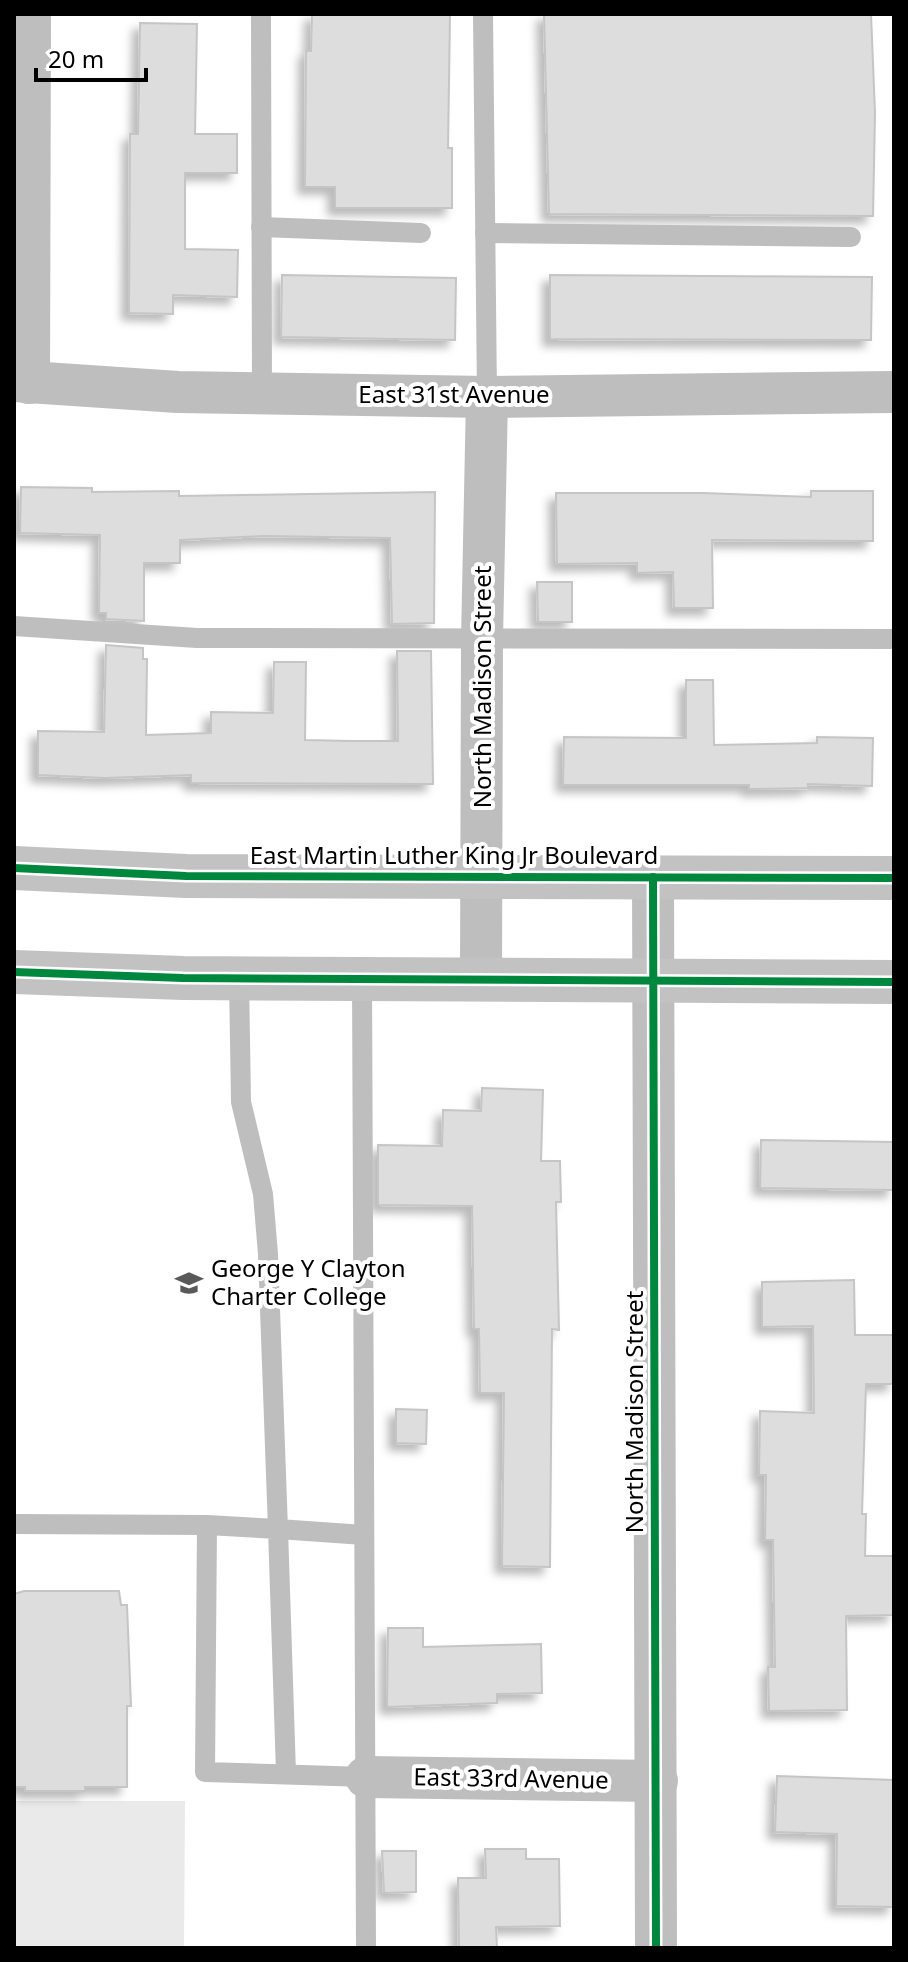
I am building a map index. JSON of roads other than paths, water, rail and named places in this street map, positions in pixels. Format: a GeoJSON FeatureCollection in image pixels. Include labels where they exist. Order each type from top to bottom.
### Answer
{"type":"FeatureCollection","features":[{"type":"Feature","properties":{"kind":"main road","name":"East Martin Luther King Jr Boulevard"},"geometry":{"type":"LineString","coordinates":[[14,868],[132,875],[894,878]]}},
{"type":"Feature","properties":{"kind":"main road"},"geometry":{"type":"LineString","coordinates":[[14,972],[239,978],[894,982]]}},
{"type":"Feature","properties":{"kind":"street"},"geometry":{"type":"LineString","coordinates":[[22,382],[30,14]]}},
{"type":"Feature","properties":{"kind":"street","name":"East 31st Avenue"},"geometry":{"type":"LineString","coordinates":[[22,382],[178,392],[487,397],[894,392]]}},
{"type":"Feature","properties":{"kind":"street","name":"North Madison Street"},"geometry":{"type":"LineString","coordinates":[[481,978],[482,640],[487,397]]}},
{"type":"Feature","properties":{"kind":"street","name":"North Madison Street"},"geometry":{"type":"LineString","coordinates":[[653,877],[656,1948]]}},
{"type":"Feature","properties":{"kind":"street","name":"East 33rd Avenue"},"geometry":{"type":"LineString","coordinates":[[366,1777],[657,1781]]}},
{"type":"Feature","properties":{"kind":"lane"},"geometry":{"type":"LineString","coordinates":[[261,14],[262,393]]}},
{"type":"Feature","properties":{"kind":"lane"},"geometry":{"type":"LineString","coordinates":[[483,14],[487,397]]}},
{"type":"Feature","properties":{"kind":"lane"},"geometry":{"type":"LineString","coordinates":[[261,227],[421,233]]}},
{"type":"Feature","properties":{"kind":"lane"},"geometry":{"type":"LineString","coordinates":[[485,233],[851,237]]}},
{"type":"Feature","properties":{"kind":"lane"},"geometry":{"type":"LineString","coordinates":[[14,626],[197,638],[894,639]]}},
{"type":"Feature","properties":{"kind":"lane"},"geometry":{"type":"LineString","coordinates":[[239,978],[241,1102],[263,1194],[270,1270],[286,1773]]}},
{"type":"Feature","properties":{"kind":"lane"},"geometry":{"type":"LineString","coordinates":[[362,978],[366,1948]]}},
{"type":"Feature","properties":{"kind":"lane"},"geometry":{"type":"LineString","coordinates":[[14,1524],[207,1525],[364,1535]]}},
{"type":"Feature","properties":{"kind":"lane"},"geometry":{"type":"LineString","coordinates":[[207,1525],[205,1772],[366,1777]]}},
{"type":"Feature","properties":{"kind":"place","name":"George Y Clayton Charter College"},"geometry":{"type":"Point","coordinates":[189,1283]}}]}
